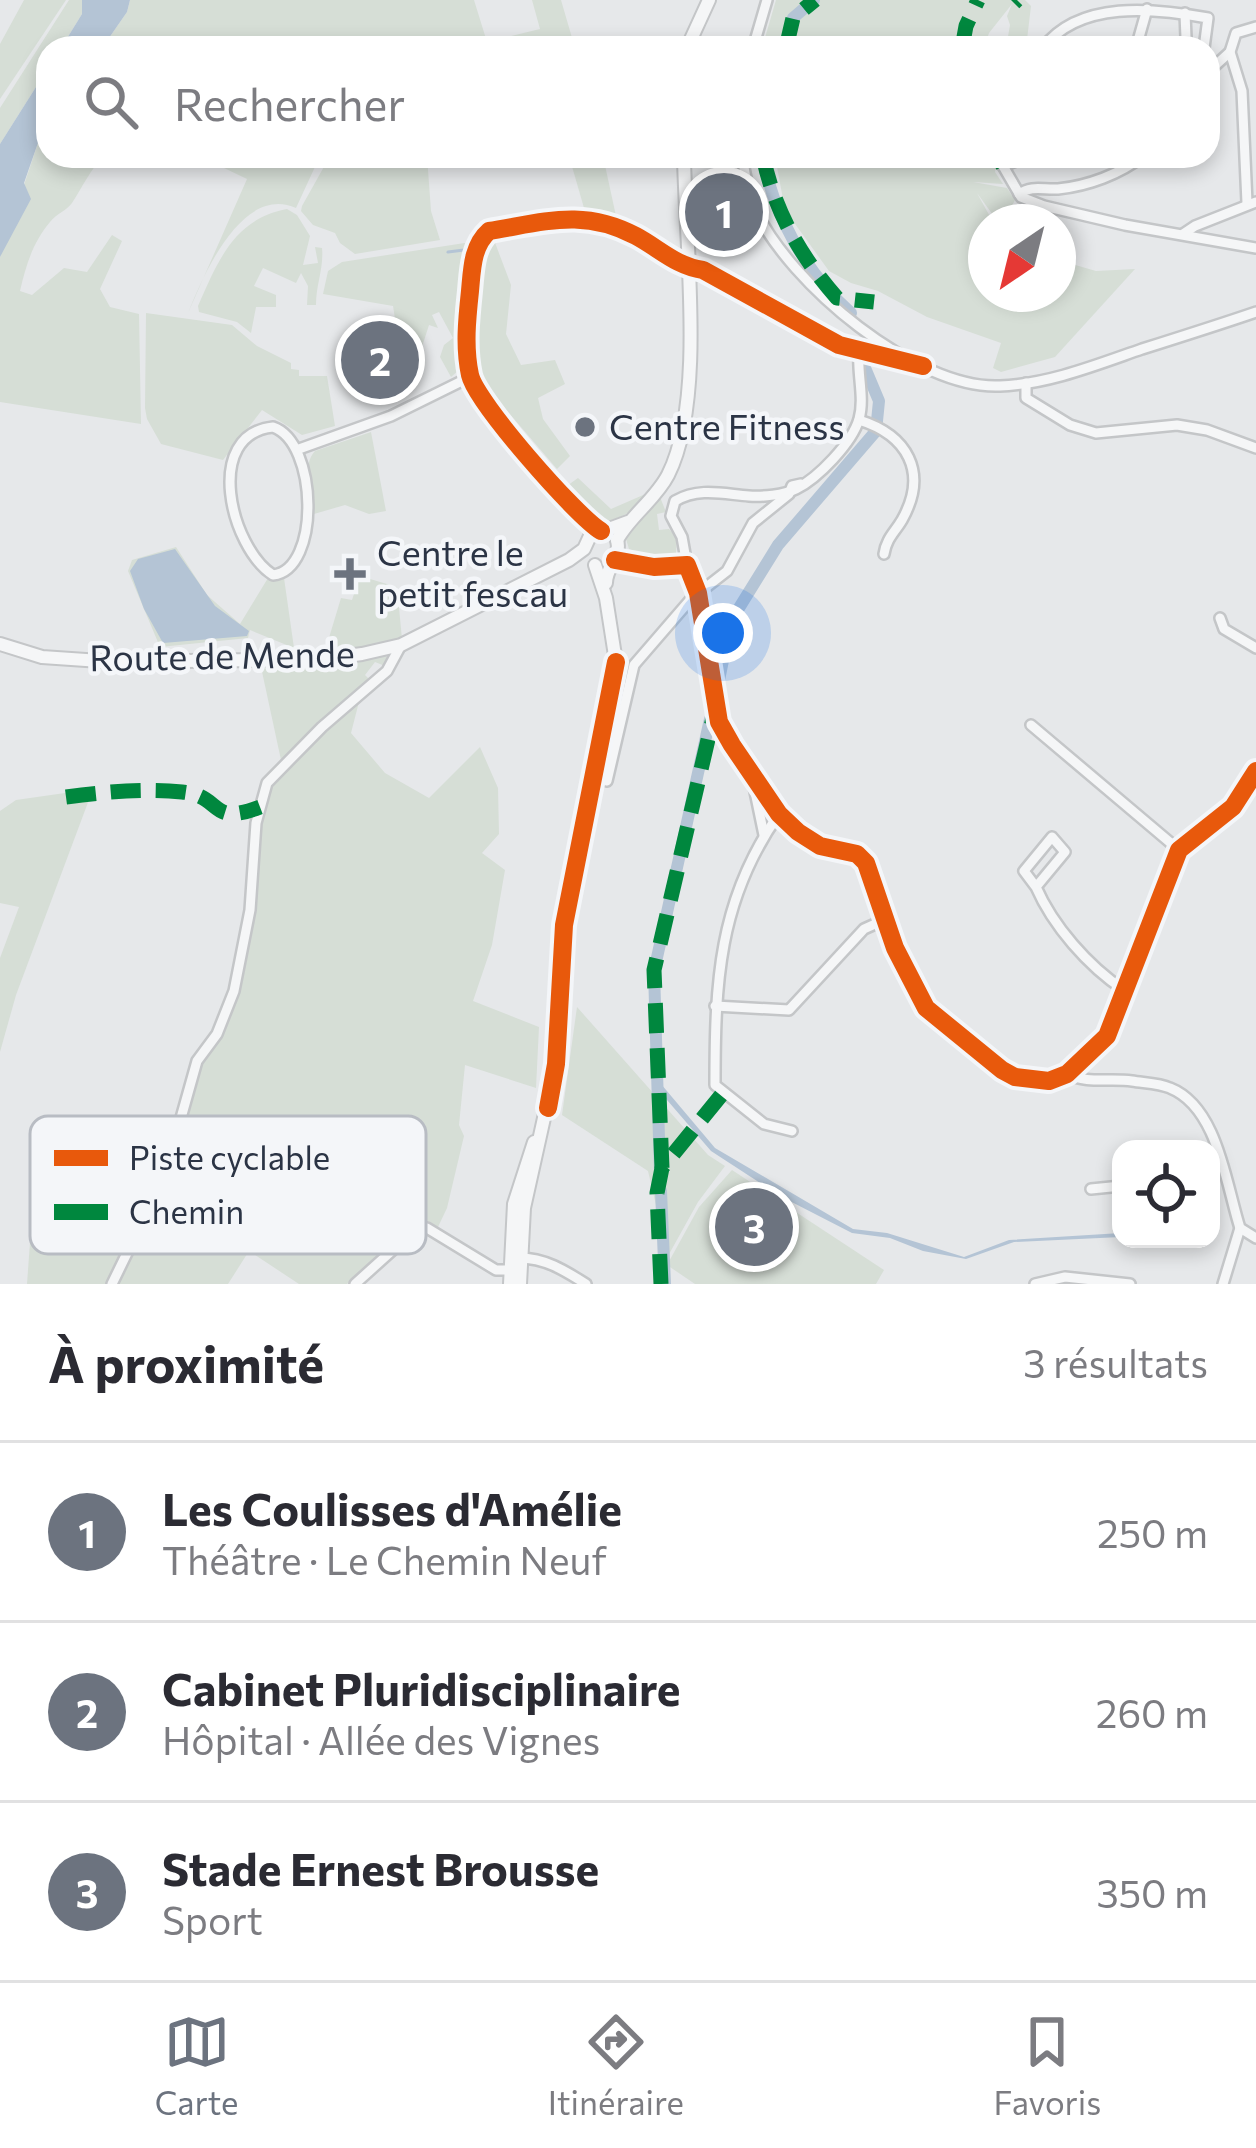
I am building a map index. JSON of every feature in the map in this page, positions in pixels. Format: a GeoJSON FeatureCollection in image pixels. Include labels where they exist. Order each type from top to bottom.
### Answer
{"type":"FeatureCollection","features":[{"type":"Feature","properties":{"kind":"street"},"geometry":{"type":"LineString","coordinates":[[693,36],[710,0]]}},
{"type":"Feature","properties":{"kind":"street"},"geometry":{"type":"LineString","coordinates":[[756,36],[766,0]]}},
{"type":"Feature","properties":{"kind":"street"},"geometry":{"type":"LineString","coordinates":[[1139,36],[1147,9]]}},
{"type":"Feature","properties":{"kind":"street"},"geometry":{"type":"LineString","coordinates":[[1054,36],[1097,12],[1147,9],[1190,11],[1208,18],[1206,36]]}},
{"type":"Feature","properties":{"kind":"street"},"geometry":{"type":"LineString","coordinates":[[1186,36],[1190,11]]}},
{"type":"Feature","properties":{"kind":"street"},"geometry":{"type":"LineString","coordinates":[[1220,61],[1230,52],[1236,33],[1256,27]]}},
{"type":"Feature","properties":{"kind":"street"},"geometry":{"type":"LineString","coordinates":[[1183,235],[1252,202],[1241,140],[1242,91],[1230,52]]}},
{"type":"Feature","properties":{"kind":"street"},"geometry":{"type":"LineString","coordinates":[[520,1284],[524,1208],[556,1064],[564,925],[616,662],[605,595],[611,545],[666,479],[682,438],[688,396],[684,168]]}},
{"type":"Feature","properties":{"kind":"street"},"geometry":{"type":"LineString","coordinates":[[744,168],[760,219],[808,281],[854,325],[922,366]]}},
{"type":"Feature","properties":{"kind":"street"},"geometry":{"type":"LineString","coordinates":[[1007,168],[1019,194],[1067,212],[1256,248]]}},
{"type":"Feature","properties":{"kind":"street"},"geometry":{"type":"LineString","coordinates":[[1019,194],[1028,188],[1056,189],[1088,182],[1125,168]]}},
{"type":"Feature","properties":{"kind":"street"},"geometry":{"type":"LineString","coordinates":[[687,565],[638,564],[611,545],[578,514],[484,402],[470,377],[466,323],[474,254],[489,231],[593,218],[859,352],[984,386],[1058,377],[1256,312]]}},
{"type":"Feature","properties":{"kind":"street"},"geometry":{"type":"LineString","coordinates":[[607,781],[634,665],[698,593],[727,571],[753,524],[850,437],[859,420],[859,352]]}},
{"type":"Feature","properties":{"kind":"street"},"geometry":{"type":"LineString","coordinates":[[298,448],[391,416],[470,377]]}},
{"type":"Feature","properties":{"kind":"street"},"geometry":{"type":"LineString","coordinates":[[1026,383],[1026,398],[1096,433],[1178,425],[1208,430],[1256,448]]}},
{"type":"Feature","properties":{"kind":"street"},"geometry":{"type":"LineString","coordinates":[[859,420],[895,437],[910,460],[908,505],[884,554]]}},
{"type":"Feature","properties":{"kind":"street"},"geometry":{"type":"LineString","coordinates":[[262,428],[284,431],[298,448],[309,516],[291,569],[273,574],[257,561],[239,534],[230,468],[249,437],[262,428]]}},
{"type":"Feature","properties":{"kind":"street"},"geometry":{"type":"LineString","coordinates":[[796,488],[758,496],[691,493],[677,500],[670,513],[698,593],[719,722],[779,814],[820,846],[862,858],[914,987],[934,1016],[1015,1077],[1049,1082],[1066,1074],[1107,1036],[1179,850],[1233,807],[1256,771]]}},
{"type":"Feature","properties":{"kind":"street"},"geometry":{"type":"LineString","coordinates":[[578,514],[605,595]]}},
{"type":"Feature","properties":{"kind":"street"},"geometry":{"type":"LineString","coordinates":[[588,554],[611,545]]}},
{"type":"Feature","properties":{"kind":"street","name":"Route de Mende"},"geometry":{"type":"LineString","coordinates":[[0,644],[42,656],[115,662],[325,659],[400,645],[569,560],[611,545]]}},
{"type":"Feature","properties":{"kind":"street"},"geometry":{"type":"LineString","coordinates":[[1220,618],[1224,629],[1256,648]]}},
{"type":"Feature","properties":{"kind":"street"},"geometry":{"type":"LineString","coordinates":[[182,1116],[197,1061],[218,1034],[234,991],[250,910],[256,823],[266,783],[387,671],[400,645]]}},
{"type":"Feature","properties":{"kind":"street"},"geometry":{"type":"LineString","coordinates":[[1031,725],[1179,850]]}},
{"type":"Feature","properties":{"kind":"street"},"geometry":{"type":"LineString","coordinates":[[753,776],[764,835]]}},
{"type":"Feature","properties":{"kind":"street"},"geometry":{"type":"LineString","coordinates":[[779,814],[737,886],[716,1006],[715,1085],[764,1124],[791,1132]]}},
{"type":"Feature","properties":{"kind":"street"},"geometry":{"type":"LineString","coordinates":[[1036,887],[1065,851],[1052,837],[1024,871],[1047,912],[1106,978],[1124,990]]}},
{"type":"Feature","properties":{"kind":"street"},"geometry":{"type":"LineString","coordinates":[[716,1006],[789,1010],[864,929],[884,920]]}},
{"type":"Feature","properties":{"kind":"street"},"geometry":{"type":"LineString","coordinates":[[1066,1074],[1082,1080],[1125,1080],[1171,1088],[1205,1118],[1209,1140]]}},
{"type":"Feature","properties":{"kind":"street"},"geometry":{"type":"LineString","coordinates":[[509,1277],[514,1204],[548,1108]]}},
{"type":"Feature","properties":{"kind":"street"},"geometry":{"type":"LineString","coordinates":[[1220,1184],[1240,1228],[1256,1238]]}},
{"type":"Feature","properties":{"kind":"street"},"geometry":{"type":"LineString","coordinates":[[1091,1189],[1112,1187]]}},
{"type":"Feature","properties":{"kind":"street"},"geometry":{"type":"LineString","coordinates":[[426,1228],[509,1277]]}},
{"type":"Feature","properties":{"kind":"street"},"geometry":{"type":"LineString","coordinates":[[1223,1284],[1240,1228]]}},
{"type":"Feature","properties":{"kind":"street"},"geometry":{"type":"LineString","coordinates":[[112,1284],[127,1254]]}},
{"type":"Feature","properties":{"kind":"street"},"geometry":{"type":"LineString","coordinates":[[355,1284],[388,1254]]}},
{"type":"Feature","properties":{"kind":"street"},"geometry":{"type":"LineString","coordinates":[[509,1277],[519,1258]]}},
{"type":"Feature","properties":{"kind":"street"},"geometry":{"type":"LineString","coordinates":[[519,1258],[559,1266],[586,1284]]}},
{"type":"Feature","properties":{"kind":"street"},"geometry":{"type":"LineString","coordinates":[[1035,1284],[1065,1277],[1130,1284]]}},
{"type":"Feature","properties":{"kind":"shaded area"},"geometry":{"type":"Polygon","coordinates":[[[24,0],[66,0],[42,36],[36,36],[36,45],[0,99],[0,44],[24,0]]]}},
{"type":"Feature","properties":{"kind":"shaded area"},"geometry":{"type":"Polygon","coordinates":[[[69,0],[82,0],[82,14],[68,36],[46,36],[69,0]]]}},
{"type":"Feature","properties":{"kind":"shaded area"},"geometry":{"type":"Polygon","coordinates":[[[130,0],[474,0],[485,36],[110,36],[130,0]]]}},
{"type":"Feature","properties":{"kind":"shaded area"},"geometry":{"type":"Polygon","coordinates":[[[532,0],[561,0],[572,36],[511,36],[540,29],[532,0]]]}},
{"type":"Feature","properties":{"kind":"shaded area"},"geometry":{"type":"Polygon","coordinates":[[[776,0],[1025,0],[1031,6],[1027,36],[1008,36],[1012,4],[988,36],[766,36],[776,0]]]}},
{"type":"Feature","properties":{"kind":"shaded area"},"geometry":{"type":"Polygon","coordinates":[[[36,52],[36,87],[0,144],[0,108],[36,52]]]}},
{"type":"Feature","properties":{"kind":"shaded area"},"geometry":{"type":"Polygon","coordinates":[[[36,149],[36,168],[95,168],[72,203],[39,238],[20,291],[32,295],[64,268],[87,272],[112,235],[122,241],[100,289],[110,307],[139,314],[141,424],[0,402],[0,257],[36,149]]]}},
{"type":"Feature","properties":{"kind":"shaded area"},"geometry":{"type":"Polygon","coordinates":[[[224,168],[314,168],[296,208],[276,204],[242,221],[203,279],[247,179],[224,168]]]}},
{"type":"Feature","properties":{"kind":"shaded area"},"geometry":{"type":"Polygon","coordinates":[[[323,168],[428,168],[431,211],[440,240],[355,254],[335,233],[313,225],[302,206],[323,168]]]}},
{"type":"Feature","properties":{"kind":"shaded area"},"geometry":{"type":"Polygon","coordinates":[[[572,168],[606,168],[616,216],[584,208],[572,168]]]}},
{"type":"Feature","properties":{"kind":"shaded area"},"geometry":{"type":"Polygon","coordinates":[[[777,168],[996,168],[1003,184],[973,182],[1007,188],[1015,200],[1013,204],[985,204],[977,193],[983,204],[968,204],[968,312],[1076,312],[1076,265],[1096,271],[1135,269],[1055,357],[1001,372],[993,368],[1001,343],[927,317],[829,271],[785,210],[777,168]]]}},
{"type":"Feature","properties":{"kind":"shaded area"},"geometry":{"type":"Polygon","coordinates":[[[287,209],[297,215],[310,236],[303,265],[318,263],[315,247],[322,248],[316,305],[307,305],[308,286],[301,273],[296,283],[263,268],[254,286],[276,295],[276,307],[256,307],[251,333],[237,322],[199,312],[205,289],[230,244],[254,222],[287,209]]]}},
{"type":"Feature","properties":{"kind":"shaded area"},"geometry":{"type":"Polygon","coordinates":[[[494,240],[511,285],[506,334],[521,365],[555,360],[565,384],[538,398],[543,419],[570,456],[557,469],[477,376],[471,322],[477,322],[482,289],[474,287],[483,241],[494,240]]]}},
{"type":"Feature","properties":{"kind":"shaded area"},"geometry":{"type":"Polygon","coordinates":[[[471,242],[455,310],[459,370],[451,377],[440,357],[453,338],[439,312],[432,315],[438,328],[429,325],[417,362],[402,362],[393,306],[323,294],[328,271],[342,262],[471,242]]]}},
{"type":"Feature","properties":{"kind":"shaded area"},"geometry":{"type":"Polygon","coordinates":[[[146,313],[232,325],[257,346],[291,363],[299,376],[327,376],[335,426],[302,435],[262,410],[223,460],[161,444],[145,408],[146,313]]]}},
{"type":"Feature","properties":{"kind":"shaded area"},"geometry":{"type":"Polygon","coordinates":[[[371,432],[386,511],[369,514],[345,505],[314,514],[308,473],[315,451],[371,432]]]}},
{"type":"Feature","properties":{"kind":"shaded area"},"geometry":{"type":"Polygon","coordinates":[[[578,478],[611,509],[650,492],[627,513],[597,522],[564,488],[578,478]]]}},
{"type":"Feature","properties":{"kind":"shaded area"},"geometry":{"type":"Polygon","coordinates":[[[660,497],[666,512],[657,514],[659,530],[669,529],[677,538],[676,553],[656,561],[629,549],[626,539],[660,497]]]}},
{"type":"Feature","properties":{"kind":"shaded area"},"geometry":{"type":"Polygon","coordinates":[[[176,547],[207,595],[240,624],[268,578],[284,578],[294,648],[250,630],[248,638],[160,647],[128,571],[132,560],[176,547]]]}},
{"type":"Feature","properties":{"kind":"shaded area"},"geometry":{"type":"Polygon","coordinates":[[[360,576],[397,587],[402,639],[325,651],[341,598],[352,600],[360,576]]]}},
{"type":"Feature","properties":{"kind":"shaded area"},"geometry":{"type":"Polygon","coordinates":[[[395,653],[385,666],[375,662],[365,675],[371,681],[281,760],[261,667],[337,664],[395,653]]]}},
{"type":"Feature","properties":{"kind":"shaded area"},"geometry":{"type":"Polygon","coordinates":[[[360,698],[351,733],[385,773],[429,798],[480,747],[498,788],[499,834],[482,853],[505,870],[492,945],[473,1001],[539,1027],[536,1088],[465,1065],[459,1125],[464,1136],[438,1227],[426,1222],[426,1116],[183,1116],[197,1061],[217,1034],[234,991],[250,910],[256,823],[267,783],[360,698]]]}},
{"type":"Feature","properties":{"kind":"shaded area"},"geometry":{"type":"Polygon","coordinates":[[[93,789],[16,995],[0,1052],[0,958],[19,907],[0,903],[0,811],[16,800],[93,789]]]}},
{"type":"Feature","properties":{"kind":"shaded area"},"geometry":{"type":"Polygon","coordinates":[[[577,1007],[708,1155],[725,1166],[668,1256],[648,1171],[562,1115],[577,1007]]]}},
{"type":"Feature","properties":{"kind":"shaded area"},"geometry":{"type":"Polygon","coordinates":[[[732,1170],[884,1270],[876,1284],[695,1284],[667,1265],[699,1207],[732,1170]]]}},
{"type":"Feature","properties":{"kind":"shaded area"},"geometry":{"type":"Polygon","coordinates":[[[30,1242],[30,1254],[122,1254],[108,1284],[27,1284],[30,1242]]]}},
{"type":"Feature","properties":{"kind":"shaded area"},"geometry":{"type":"Polygon","coordinates":[[[131,1254],[247,1254],[228,1284],[116,1284],[131,1254]]]}},
{"type":"Feature","properties":{"kind":"shaded area"},"geometry":{"type":"Polygon","coordinates":[[[254,1254],[380,1254],[347,1284],[299,1284],[254,1254]]]}},
{"type":"Feature","properties":{"kind":"water"},"geometry":{"type":"Polygon","coordinates":[[[82,0],[130,0],[110,36],[68,36],[82,14],[82,0]]]}},
{"type":"Feature","properties":{"kind":"water"},"geometry":{"type":"Polygon","coordinates":[[[36,87],[36,148],[24,183],[31,199],[0,257],[0,144],[36,87]]]}},
{"type":"Feature","properties":{"kind":"water"},"geometry":{"type":"Polygon","coordinates":[[[175,549],[215,606],[249,631],[247,636],[163,643],[130,571],[138,559],[175,549]]]}},
{"type":"Feature","properties":{"kind":"water"},"geometry":{"type":"Polygon","coordinates":[[[661,1084],[715,1148],[853,1229],[887,1233],[964,1257],[1009,1240],[1112,1234],[1112,1237],[1014,1242],[966,1259],[852,1233],[780,1196],[711,1151],[661,1093],[661,1084]]]}},
{"type":"Feature","properties":{"kind":"waterway"},"geometry":{"type":"LineString","coordinates":[[788,36],[793,18],[814,0]]}},
{"type":"Feature","properties":{"kind":"waterway"},"geometry":{"type":"LineString","coordinates":[[765,168],[794,241],[819,279],[851,313]]}},
{"type":"Feature","properties":{"kind":"waterway"},"geometry":{"type":"LineString","coordinates":[[448,252],[464,250]]}},
{"type":"Feature","properties":{"kind":"waterway"},"geometry":{"type":"LineString","coordinates":[[719,680],[731,621],[778,545],[876,431],[879,401],[863,363]]}},
{"type":"Feature","properties":{"kind":"waterway"},"geometry":{"type":"LineString","coordinates":[[660,1172],[654,971],[710,719]]}},
{"type":"Feature","properties":{"kind":"waterway"},"geometry":{"type":"LineString","coordinates":[[661,1191],[665,1284]]}},
{"type":"Feature","properties":{"kind":"marked path"},"geometry":{"type":"LineString","coordinates":[[789,36],[793,18],[815,0]]}},
{"type":"Feature","properties":{"kind":"marked path"},"geometry":{"type":"LineString","coordinates":[[964,36],[978,0]]}},
{"type":"Feature","properties":{"kind":"marked path"},"geometry":{"type":"LineString","coordinates":[[1014,3],[1017,0]]}},
{"type":"Feature","properties":{"kind":"marked path"},"geometry":{"type":"LineString","coordinates":[[766,168],[781,214],[824,282],[837,298],[874,302]]}},
{"type":"Feature","properties":{"kind":"marked path"},"geometry":{"type":"LineString","coordinates":[[662,1168],[654,970],[714,714]]}},
{"type":"Feature","properties":{"kind":"marked path"},"geometry":{"type":"LineString","coordinates":[[66,797],[168,791],[195,795],[232,814],[260,807]]}},
{"type":"Feature","properties":{"kind":"marked path"},"geometry":{"type":"LineString","coordinates":[[661,1284],[657,1193],[662,1168],[723,1093]]}},
{"type":"Feature","properties":{"kind":"cycle path"},"geometry":{"type":"LineString","coordinates":[[601,531],[528,458],[489,409],[470,375],[467,333],[472,267],[489,231],[564,220],[617,227],[839,345],[923,366]]}},
{"type":"Feature","properties":{"kind":"cycle path"},"geometry":{"type":"LineString","coordinates":[[615,560],[654,567],[687,565],[698,593],[719,722],[732,745],[779,814],[798,832],[820,846],[857,854],[866,863],[895,948],[926,1008],[1015,1077],[1049,1081],[1067,1074],[1107,1036],[1179,850],[1233,807],[1256,771]]}},
{"type":"Feature","properties":{"kind":"cycle path"},"geometry":{"type":"LineString","coordinates":[[548,1108],[556,1064],[564,925],[616,662]]}},
{"type":"Feature","properties":{"kind":"place","name":"Les Coulisses d'Amélie"},"geometry":{"type":"Point","coordinates":[724,212]}},
{"type":"Feature","properties":{"kind":"place","name":"Cabinet Pluridisciplinaire"},"geometry":{"type":"Point","coordinates":[380,360]}},
{"type":"Feature","properties":{"kind":"place","name":"Centre Fitness"},"geometry":{"type":"Point","coordinates":[585,427]}},
{"type":"Feature","properties":{"kind":"place","name":"Centre le petit fescau"},"geometry":{"type":"Point","coordinates":[350,574]}},
{"type":"Feature","properties":{"kind":"place","name":"Stade Ernest Brousse"},"geometry":{"type":"Point","coordinates":[754,1227]}}]}
